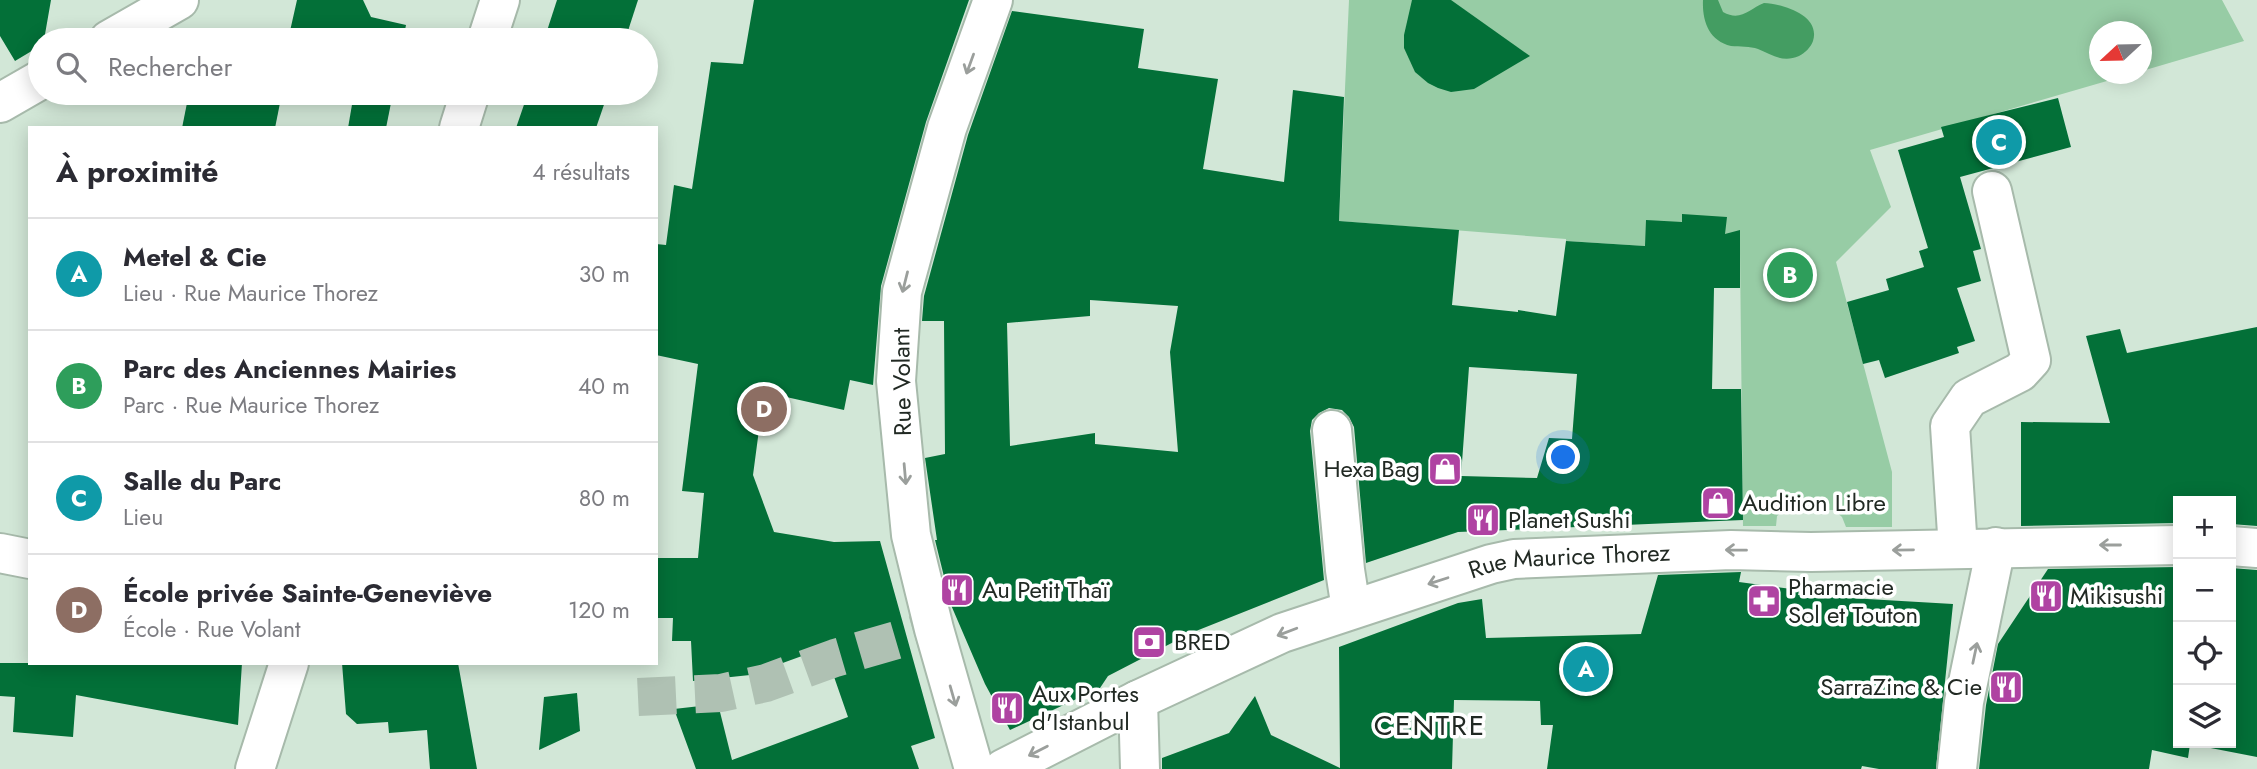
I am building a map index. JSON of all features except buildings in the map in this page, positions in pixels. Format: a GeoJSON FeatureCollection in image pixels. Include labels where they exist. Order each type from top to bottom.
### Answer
{"type":"FeatureCollection","features":[{"type":"Feature","properties":{"kind":"street"},"geometry":{"type":"LineString","coordinates":[[491,28],[500,0]]}},
{"type":"Feature","properties":{"kind":"street","name":"Rue Volant"},"geometry":{"type":"LineString","coordinates":[[974,769],[911,536],[896,382],[902,292],[908,268],[947,128],[993,0]]}},
{"type":"Feature","properties":{"kind":"street"},"geometry":{"type":"LineString","coordinates":[[129,28],[175,1]]}},
{"type":"Feature","properties":{"kind":"street"},"geometry":{"type":"LineString","coordinates":[[0,103],[28,87]]}},
{"type":"Feature","properties":{"kind":"street"},"geometry":{"type":"LineString","coordinates":[[460,126],[466,105]]}},
{"type":"Feature","properties":{"kind":"street"},"geometry":{"type":"LineString","coordinates":[[1958,549],[1950,426],[1969,398],[2020,372],[2031,360],[1992,191]]}},
{"type":"Feature","properties":{"kind":"street"},"geometry":{"type":"LineString","coordinates":[[1332,430],[1351,609]]}},
{"type":"Feature","properties":{"kind":"street","name":"Rue Maurice Thorez"},"geometry":{"type":"LineString","coordinates":[[1003,769],[1138,700],[1282,633],[1491,564],[1514,559],[1731,550],[1811,552],[2173,545]]}},
{"type":"Feature","properties":{"kind":"street"},"geometry":{"type":"LineString","coordinates":[[2236,546],[2257,548]]}},
{"type":"Feature","properties":{"kind":"street"},"geometry":{"type":"LineString","coordinates":[[1957,769],[1964,702],[1996,547]]}},
{"type":"Feature","properties":{"kind":"street"},"geometry":{"type":"LineString","coordinates":[[0,553],[28,559]]}},
{"type":"Feature","properties":{"kind":"street"},"geometry":{"type":"LineString","coordinates":[[255,769],[288,665]]}},
{"type":"Feature","properties":{"kind":"street"},"geometry":{"type":"LineString","coordinates":[[1138,700],[1140,769]]}},
{"type":"Feature","properties":{"kind":"shaded area"},"geometry":{"type":"Polygon","coordinates":[[[1349,0],[2222,0],[2244,41],[2152,68],[2152,21],[2089,21],[2089,84],[2097,84],[1870,150],[1891,207],[1836,262],[1892,472],[1892,527],[1846,527],[1842,517],[1834,510],[1783,511],[1777,516],[1776,526],[1743,526],[1740,252],[1566,241],[1339,221],[1349,0]]]}},
{"type":"Feature","properties":{"kind":"shaded area"},"geometry":{"type":"Polygon","coordinates":[[[1703,0],[1718,0],[1723,12],[1735,16],[1745,14],[1764,3],[1790,9],[1811,24],[1813,41],[1799,56],[1788,59],[1755,48],[1731,46],[1717,40],[1708,29],[1703,0]]]}},
{"type":"Feature","properties":{"kind":"tunnel"},"geometry":{"type":"LineString","coordinates":[[638,697],[721,693],[766,683],[835,658],[934,629]]}},
{"type":"Feature","properties":{"kind":"place","name":"Salle du Parc"},"geometry":{"type":"Point","coordinates":[1999,142]}},
{"type":"Feature","properties":{"kind":"place","name":"Parc des Anciennes Mairies"},"geometry":{"type":"Point","coordinates":[1790,275]}},
{"type":"Feature","properties":{"kind":"place","name":"École privée Sainte-Geneviève"},"geometry":{"type":"Point","coordinates":[764,409]}},
{"type":"Feature","properties":{"kind":"place","name":"Hexa Bag"},"geometry":{"type":"Point","coordinates":[1445,469]}},
{"type":"Feature","properties":{"kind":"place","name":"Audition Libre"},"geometry":{"type":"Point","coordinates":[1718,503]}},
{"type":"Feature","properties":{"kind":"place","name":"Planet Sushi"},"geometry":{"type":"Point","coordinates":[1483,520]}},
{"type":"Feature","properties":{"kind":"place","name":"Au Petit Thaï"},"geometry":{"type":"Point","coordinates":[957,590]}},
{"type":"Feature","properties":{"kind":"place","name":"Mikisushi"},"geometry":{"type":"Point","coordinates":[2046,596]}},
{"type":"Feature","properties":{"kind":"place","name":"Pharmacie Sol et Touton"},"geometry":{"type":"Point","coordinates":[1764,601]}},
{"type":"Feature","properties":{"kind":"place","name":"BRED"},"geometry":{"type":"Point","coordinates":[1149,642]}},
{"type":"Feature","properties":{"kind":"place","name":"Metel & Cie"},"geometry":{"type":"Point","coordinates":[1586,669]}},
{"type":"Feature","properties":{"kind":"place","name":"SarraZinc & Cie"},"geometry":{"type":"Point","coordinates":[2006,687]}},
{"type":"Feature","properties":{"kind":"place","name":"Aux Portes d'Istanbul"},"geometry":{"type":"Point","coordinates":[1007,708]}},
{"type":"Feature","properties":{"kind":"district","name":"CENTRE"},"geometry":{"type":"Point","coordinates":[1430,725]}}]}
